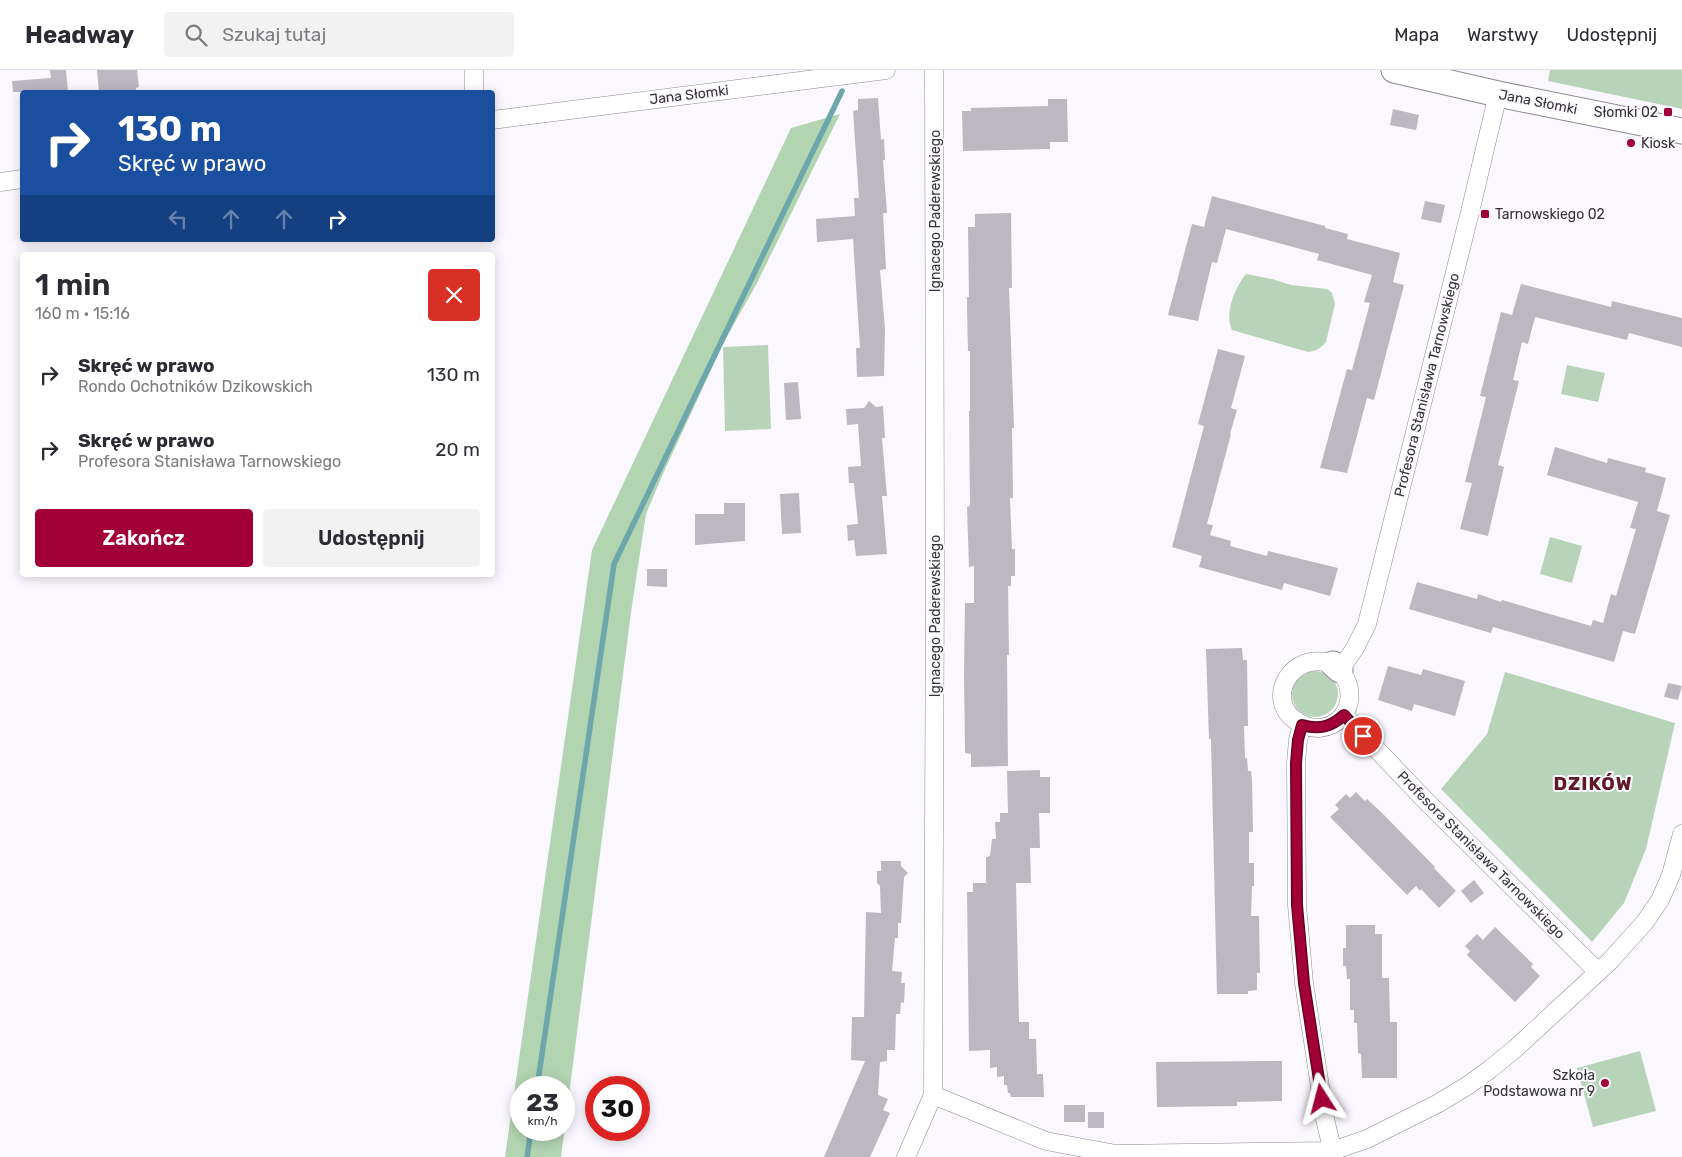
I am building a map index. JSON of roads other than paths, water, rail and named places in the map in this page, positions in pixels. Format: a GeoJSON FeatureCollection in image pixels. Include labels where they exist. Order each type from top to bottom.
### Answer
{"type":"FeatureCollection","features":[{"type":"Feature","properties":{"kind":"street"},"geometry":{"type":"LineString","coordinates":[[474,70],[474,90]]}},
{"type":"Feature","properties":{"kind":"street","name":"Jana Słomki"},"geometry":{"type":"LineString","coordinates":[[495,120],[886,70]]}},
{"type":"Feature","properties":{"kind":"street","name":"Ignacego Paderewskiego"},"geometry":{"type":"LineString","coordinates":[[906,1157],[933,1095],[934,70]]}},
{"type":"Feature","properties":{"kind":"street","name":"Jana Słomki"},"geometry":{"type":"LineString","coordinates":[[1394,70],[1498,94],[1682,131]]}},
{"type":"Feature","properties":{"kind":"street","name":"Profesora Stanisława Tarnowskiego"},"geometry":{"type":"LineString","coordinates":[[1336,667],[1355,648],[1367,624],[1498,94]]}},
{"type":"Feature","properties":{"kind":"street"},"geometry":{"type":"LineString","coordinates":[[0,182],[20,179]]}},
{"type":"Feature","properties":{"kind":"street"},"geometry":{"type":"LineString","coordinates":[[1313,660],[1323,660],[1336,667],[1346,678],[1350,687],[1351,697],[1344,715],[1335,723],[1325,727],[1313,728],[1302,725],[1293,719],[1286,710],[1283,698],[1283,687],[1288,676],[1295,668],[1313,660]]}},
{"type":"Feature","properties":{"kind":"street","name":"Profesora Stanisława Tarnowskiego"},"geometry":{"type":"LineString","coordinates":[[1344,715],[1423,798],[1598,972]]}},
{"type":"Feature","properties":{"kind":"street"},"geometry":{"type":"LineString","coordinates":[[1302,725],[1298,740],[1296,763],[1297,905],[1304,983],[1325,1119],[1333,1154]]}},
{"type":"Feature","properties":{"kind":"street"},"geometry":{"type":"LineString","coordinates":[[933,1095],[1046,1141],[1116,1154],[1333,1154],[1375,1136],[1438,1104],[1467,1086],[1516,1048],[1610,961],[1645,922],[1660,900],[1671,874],[1682,834]]}},
{"type":"Feature","properties":{"kind":"waterway"},"geometry":{"type":"LineString","coordinates":[[539,1076],[614,564],[842,91]]}},
{"type":"Feature","properties":{"kind":"waterway"},"geometry":{"type":"LineString","coordinates":[[527,1157],[529,1141]]}},
{"type":"Feature","properties":{"kind":"place","name":"Słomki 02"},"geometry":{"type":"Point","coordinates":[1668,112]}},
{"type":"Feature","properties":{"kind":"place","name":"Kiosk"},"geometry":{"type":"Point","coordinates":[1631,143]}},
{"type":"Feature","properties":{"kind":"place","name":"Tarnowskiego 02"},"geometry":{"type":"Point","coordinates":[1485,214]}},
{"type":"Feature","properties":{"kind":"place","name":"Szkoła Podstawowa nr 9"},"geometry":{"type":"Point","coordinates":[1605,1083]}},
{"type":"Feature","properties":{"kind":"district","name":"DZIKÓW"},"geometry":{"type":"Point","coordinates":[1593,783]}}]}
